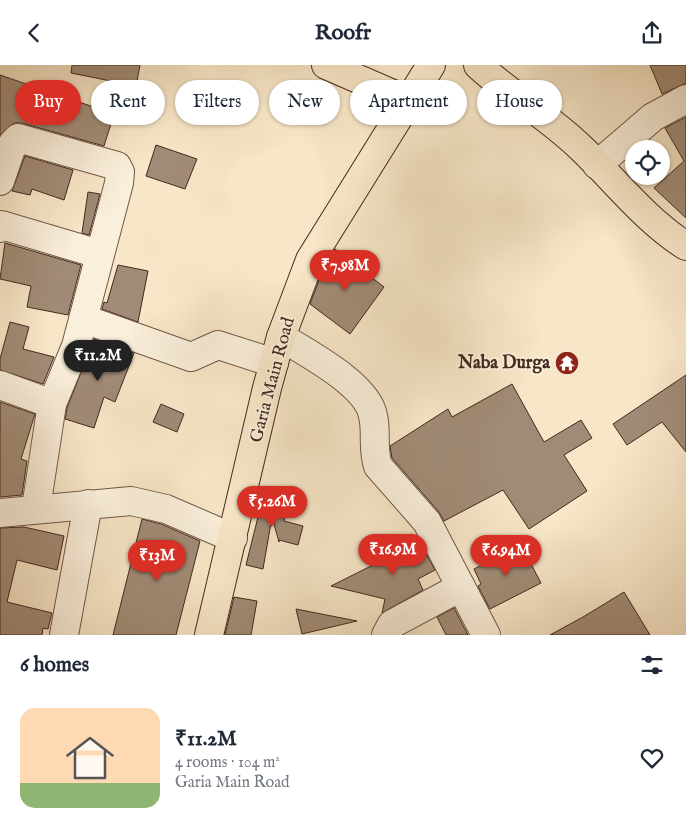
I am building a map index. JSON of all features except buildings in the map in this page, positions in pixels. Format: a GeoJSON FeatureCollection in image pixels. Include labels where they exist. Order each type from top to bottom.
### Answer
{"type":"FeatureCollection","features":[{"type":"Feature","properties":{"kind":"main road"},"geometry":{"type":"LineString","coordinates":[[326,65],[361,80]]}},
{"type":"Feature","properties":{"kind":"main road"},"geometry":{"type":"LineString","coordinates":[[478,65],[546,117],[581,148],[643,213],[686,246]]}},
{"type":"Feature","properties":{"kind":"main road","name":"Garia Main Road"},"geometry":{"type":"LineString","coordinates":[[423,80],[432,66]]}},
{"type":"Feature","properties":{"kind":"main road","name":"Garia Main Road"},"geometry":{"type":"LineString","coordinates":[[209,635],[281,337],[310,261],[394,125]]}},
{"type":"Feature","properties":{"kind":"street"},"geometry":{"type":"LineString","coordinates":[[596,165],[653,117],[686,99]]}},
{"type":"Feature","properties":{"kind":"street"},"geometry":{"type":"LineString","coordinates":[[0,181],[13,143],[18,139],[117,166],[120,172],[119,183],[84,319],[76,346],[52,404],[36,508]]}},
{"type":"Feature","properties":{"kind":"street"},"geometry":{"type":"LineString","coordinates":[[0,228],[1,225],[100,254]]}},
{"type":"Feature","properties":{"kind":"street"},"geometry":{"type":"LineString","coordinates":[[84,319],[191,357],[218,345],[274,363]]}},
{"type":"Feature","properties":{"kind":"street"},"geometry":{"type":"LineString","coordinates":[[281,337],[317,360],[367,399],[374,415],[375,457],[378,466],[426,522],[486,635]]}},
{"type":"Feature","properties":{"kind":"street"},"geometry":{"type":"LineString","coordinates":[[0,385],[52,404]]}},
{"type":"Feature","properties":{"kind":"street"},"geometry":{"type":"LineString","coordinates":[[0,513],[36,508],[130,501],[166,509],[233,538]]}},
{"type":"Feature","properties":{"kind":"street"},"geometry":{"type":"LineString","coordinates":[[64,635],[88,504]]}},
{"type":"Feature","properties":{"kind":"street"},"geometry":{"type":"LineString","coordinates":[[386,635],[392,624],[461,587]]}},
{"type":"Feature","properties":{"kind":"place","name":"Naba Durga"},"geometry":{"type":"Point","coordinates":[567,363]}}]}
